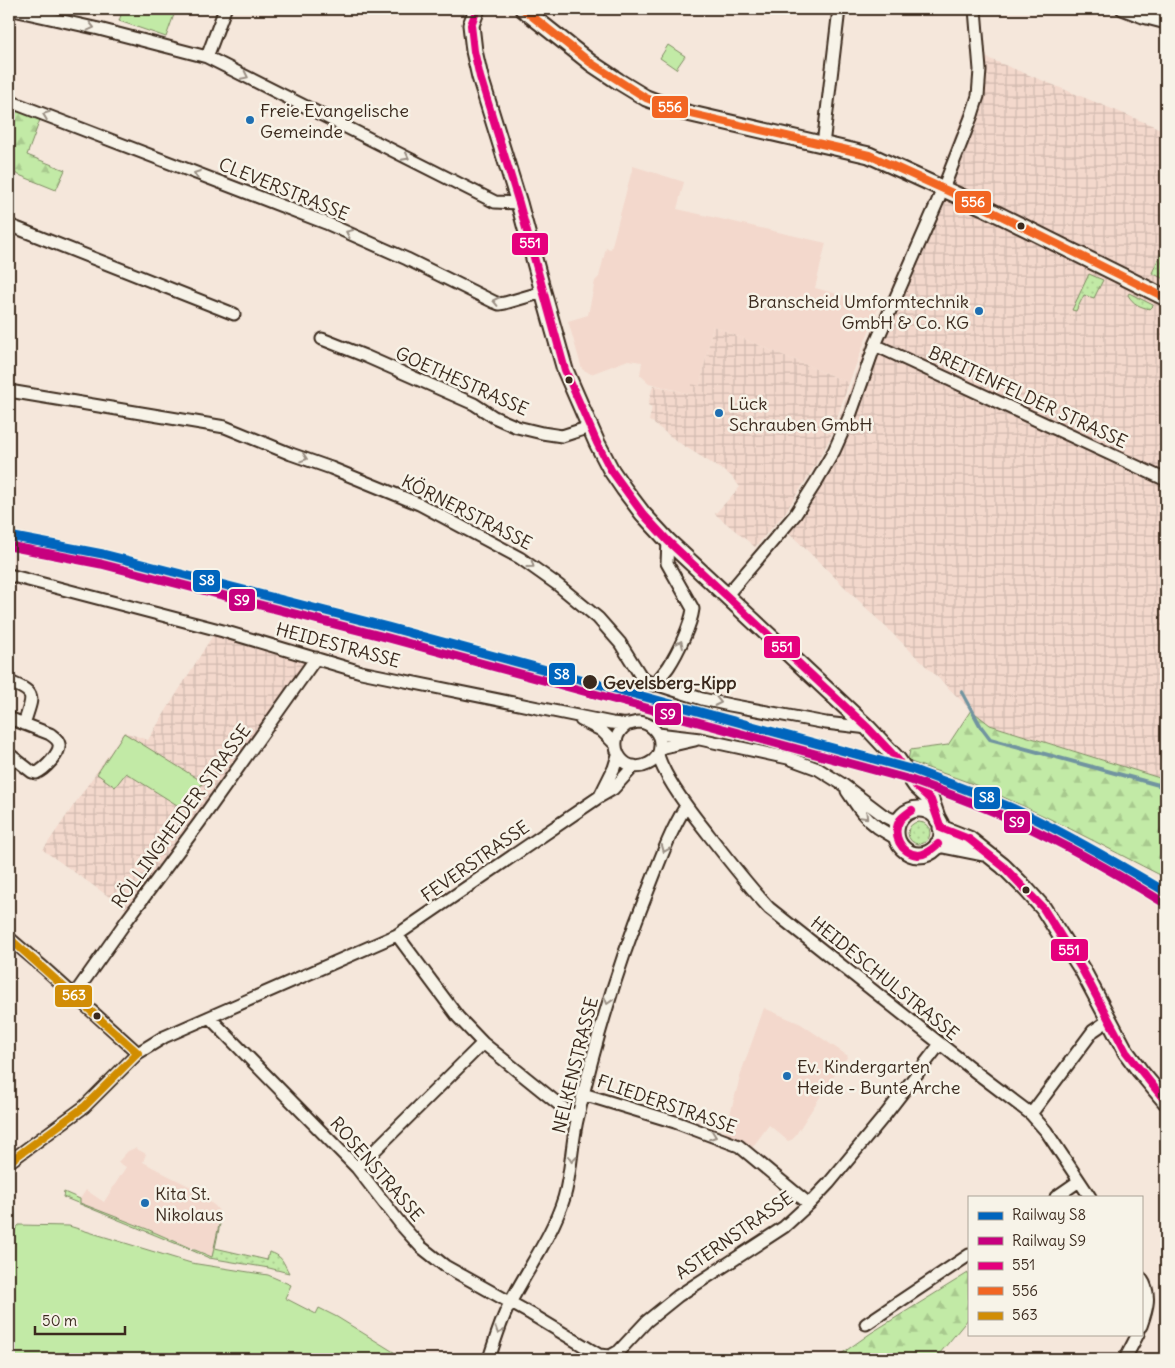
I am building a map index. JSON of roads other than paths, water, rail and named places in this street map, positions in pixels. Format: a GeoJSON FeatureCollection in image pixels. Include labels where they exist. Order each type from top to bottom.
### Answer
{"type":"FeatureCollection","features":[{"type":"Feature","properties":{"kind":"main road"},"geometry":{"type":"LineString","coordinates":[[476,9],[471,25],[471,35],[480,77],[519,204],[565,370],[597,444],[624,489],[643,514],[668,540],[868,728],[898,760],[916,786],[931,800],[940,824],[942,835],[938,844],[931,852],[925,854],[916,855],[907,852],[897,839],[896,829],[905,814],[912,810],[922,809],[929,812],[940,824],[969,839],[1004,866],[1043,908],[1083,972],[1131,1058],[1166,1102]]}},
{"type":"Feature","properties":{"kind":"main road"},"geometry":{"type":"LineString","coordinates":[[523,9],[591,63],[646,98],[683,112],[869,155],[1166,298]]}},
{"type":"Feature","properties":{"kind":"main road"},"geometry":{"type":"LineString","coordinates":[[912,810],[915,804],[916,786]]}},
{"type":"Feature","properties":{"kind":"main road"},"geometry":{"type":"LineString","coordinates":[[938,844],[987,854]]}},
{"type":"Feature","properties":{"kind":"street"},"geometry":{"type":"LineString","coordinates":[[9,9],[99,29],[207,57],[495,202],[519,204]]}},
{"type":"Feature","properties":{"kind":"street"},"geometry":{"type":"LineString","coordinates":[[207,57],[225,9]]}},
{"type":"Feature","properties":{"kind":"street"},"geometry":{"type":"LineString","coordinates":[[823,145],[839,9]]}},
{"type":"Feature","properties":{"kind":"street"},"geometry":{"type":"LineString","coordinates":[[727,595],[795,515],[834,451],[851,413],[874,345],[943,189],[978,96],[980,70],[976,9]]}},
{"type":"Feature","properties":{"kind":"street"},"geometry":{"type":"LineString","coordinates":[[1122,9],[1166,23]]}},
{"type":"Feature","properties":{"kind":"street","name":"CLEVERSTRASSE"},"geometry":{"type":"LineString","coordinates":[[9,101],[326,223],[408,259],[499,304],[542,292]]}},
{"type":"Feature","properties":{"kind":"street"},"geometry":{"type":"LineString","coordinates":[[9,225],[234,314]]}},
{"type":"Feature","properties":{"kind":"street","name":"GOETHESTRASSE"},"geometry":{"type":"LineString","coordinates":[[322,339],[474,404],[517,427],[562,436],[590,427]]}},
{"type":"Feature","properties":{"kind":"street","name":"BREITENFELDER STRASSE"},"geometry":{"type":"LineString","coordinates":[[874,345],[1166,480]]}},
{"type":"Feature","properties":{"kind":"street","name":"KÖRNERSTRASSE"},"geometry":{"type":"LineString","coordinates":[[9,391],[224,427],[331,468],[419,504],[520,558],[558,585],[598,618],[620,644],[642,678],[654,685],[730,705],[826,723],[868,728]]}},
{"type":"Feature","properties":{"kind":"street"},"geometry":{"type":"LineString","coordinates":[[654,685],[669,666],[692,617],[692,609],[667,563],[668,540]]}},
{"type":"Feature","properties":{"kind":"street","name":"HEIDESTRASSE"},"geometry":{"type":"LineString","coordinates":[[9,575],[223,632],[361,672],[612,723],[628,724],[642,722],[658,734],[700,738],[788,758],[818,769],[891,820],[900,820]]}},
{"type":"Feature","properties":{"kind":"street","name":"RÖLLINGHEIDER STRASSE"},"geometry":{"type":"LineString","coordinates":[[74,995],[138,905],[200,823],[316,658]]}},
{"type":"Feature","properties":{"kind":"street"},"geometry":{"type":"LineString","coordinates":[[9,682],[24,688],[31,695],[24,724]]}},
{"type":"Feature","properties":{"kind":"street","name":"HEIDESTRASSE"},"geometry":{"type":"LineString","coordinates":[[573,716],[601,730],[623,761],[638,766],[651,763],[659,752],[700,738]]}},
{"type":"Feature","properties":{"kind":"street"},"geometry":{"type":"LineString","coordinates":[[9,718],[50,734],[59,743],[56,754],[45,768],[36,774],[9,754]]}},
{"type":"Feature","properties":{"kind":"street"},"geometry":{"type":"LineString","coordinates":[[617,750],[616,740],[620,731],[628,724]]}},
{"type":"Feature","properties":{"kind":"street"},"geometry":{"type":"LineString","coordinates":[[658,734],[659,752]]}},
{"type":"Feature","properties":{"kind":"street","name":"FEVERSTRASSE"},"geometry":{"type":"LineString","coordinates":[[600,796],[614,768],[617,750]]}},
{"type":"Feature","properties":{"kind":"street","name":"HEIDESCHULSTRASSE"},"geometry":{"type":"LineString","coordinates":[[659,752],[660,761],[686,806],[747,884],[769,908],[1031,1114],[1046,1131],[1089,1196]]}},
{"type":"Feature","properties":{"kind":"street"},"geometry":{"type":"LineString","coordinates":[[638,766],[656,770],[668,776]]}},
{"type":"Feature","properties":{"kind":"street","name":"FEVERSTRASSE"},"geometry":{"type":"LineString","coordinates":[[9,1162],[84,1107],[138,1054],[164,1037],[397,935],[613,789],[638,766]]}},
{"type":"Feature","properties":{"kind":"street","name":"HEIDESTRASSE"},"geometry":{"type":"LineString","coordinates":[[842,784],[861,813],[876,826],[889,832],[897,839]]}},
{"type":"Feature","properties":{"kind":"street","name":"NELKENSTRASSE"},"geometry":{"type":"LineString","coordinates":[[489,1359],[502,1320],[544,1244],[563,1200],[570,1175],[577,1119],[598,1034],[627,943],[667,842],[686,806]]}},
{"type":"Feature","properties":{"kind":"street"},"geometry":{"type":"LineString","coordinates":[[397,935],[458,1017],[483,1043],[577,1119]]}},
{"type":"Feature","properties":{"kind":"street"},"geometry":{"type":"LineString","coordinates":[[9,938],[138,1054]]}},
{"type":"Feature","properties":{"kind":"street","name":"ROSENSTRASSE"},"geometry":{"type":"LineString","coordinates":[[210,1018],[358,1168],[403,1227],[421,1247],[445,1266],[510,1303]]}},
{"type":"Feature","properties":{"kind":"street"},"geometry":{"type":"LineString","coordinates":[[1031,1114],[1093,1031],[1109,1020]]}},
{"type":"Feature","properties":{"kind":"street"},"geometry":{"type":"LineString","coordinates":[[358,1168],[483,1043]]}},
{"type":"Feature","properties":{"kind":"street","name":"ASTERNSTRASSE"},"geometry":{"type":"LineString","coordinates":[[510,1303],[599,1355],[610,1356],[619,1351],[647,1321],[678,1296],[784,1227],[809,1204],[829,1183],[886,1114],[940,1044]]}},
{"type":"Feature","properties":{"kind":"street","name":"FLIEDERSTRASSE"},"geometry":{"type":"LineString","coordinates":[[583,1094],[675,1122],[739,1146],[809,1204]]}},
{"type":"Feature","properties":{"kind":"street"},"geometry":{"type":"LineString","coordinates":[[1057,1196],[1079,1181]]}},
{"type":"Feature","properties":{"kind":"street"},"geometry":{"type":"LineString","coordinates":[[866,1324],[968,1256]]}},
{"type":"Feature","properties":{"kind":"street"},"geometry":{"type":"LineString","coordinates":[[1142,1323],[1148,1299],[1144,1281]]}},
{"type":"Feature","properties":{"kind":"street"},"geometry":{"type":"LineString","coordinates":[[1125,1359],[1137,1336]]}},
{"type":"Feature","properties":{"kind":"waterway"},"geometry":{"type":"LineString","coordinates":[[962,692],[981,727],[990,739],[1166,787]]}},
{"type":"Feature","properties":{"kind":"rail line","name":"S8"},"geometry":{"type":"LineString","coordinates":[[9,536],[103,554],[388,627],[914,770],[1021,812],[1076,840],[1166,892]]}},
{"type":"Feature","properties":{"kind":"rail line","name":"S9"},"geometry":{"type":"LineString","coordinates":[[9,546],[101,564],[385,637],[911,780],[978,805],[1036,831],[1090,859],[1161,901]]}},
{"type":"Feature","properties":{"kind":"place","name":"Freie Evangelische Gemeinde"},"geometry":{"type":"Point","coordinates":[250,120]}},
{"type":"Feature","properties":{"kind":"place","name":"Branscheid Umformtechnik GmbH & Co. KG"},"geometry":{"type":"Point","coordinates":[979,311]}},
{"type":"Feature","properties":{"kind":"place","name":"Lück Schrauben GmbH"},"geometry":{"type":"Point","coordinates":[719,413]}},
{"type":"Feature","properties":{"kind":"place","name":"Gevelsberg-Kipp"},"geometry":{"type":"Point","coordinates":[590,682]}},
{"type":"Feature","properties":{"kind":"place","name":"Ev. Kindergarten Heide - Bunte Arche"},"geometry":{"type":"Point","coordinates":[787,1076]}},
{"type":"Feature","properties":{"kind":"place","name":"Kita St. Nikolaus"},"geometry":{"type":"Point","coordinates":[145,1203]}}]}
